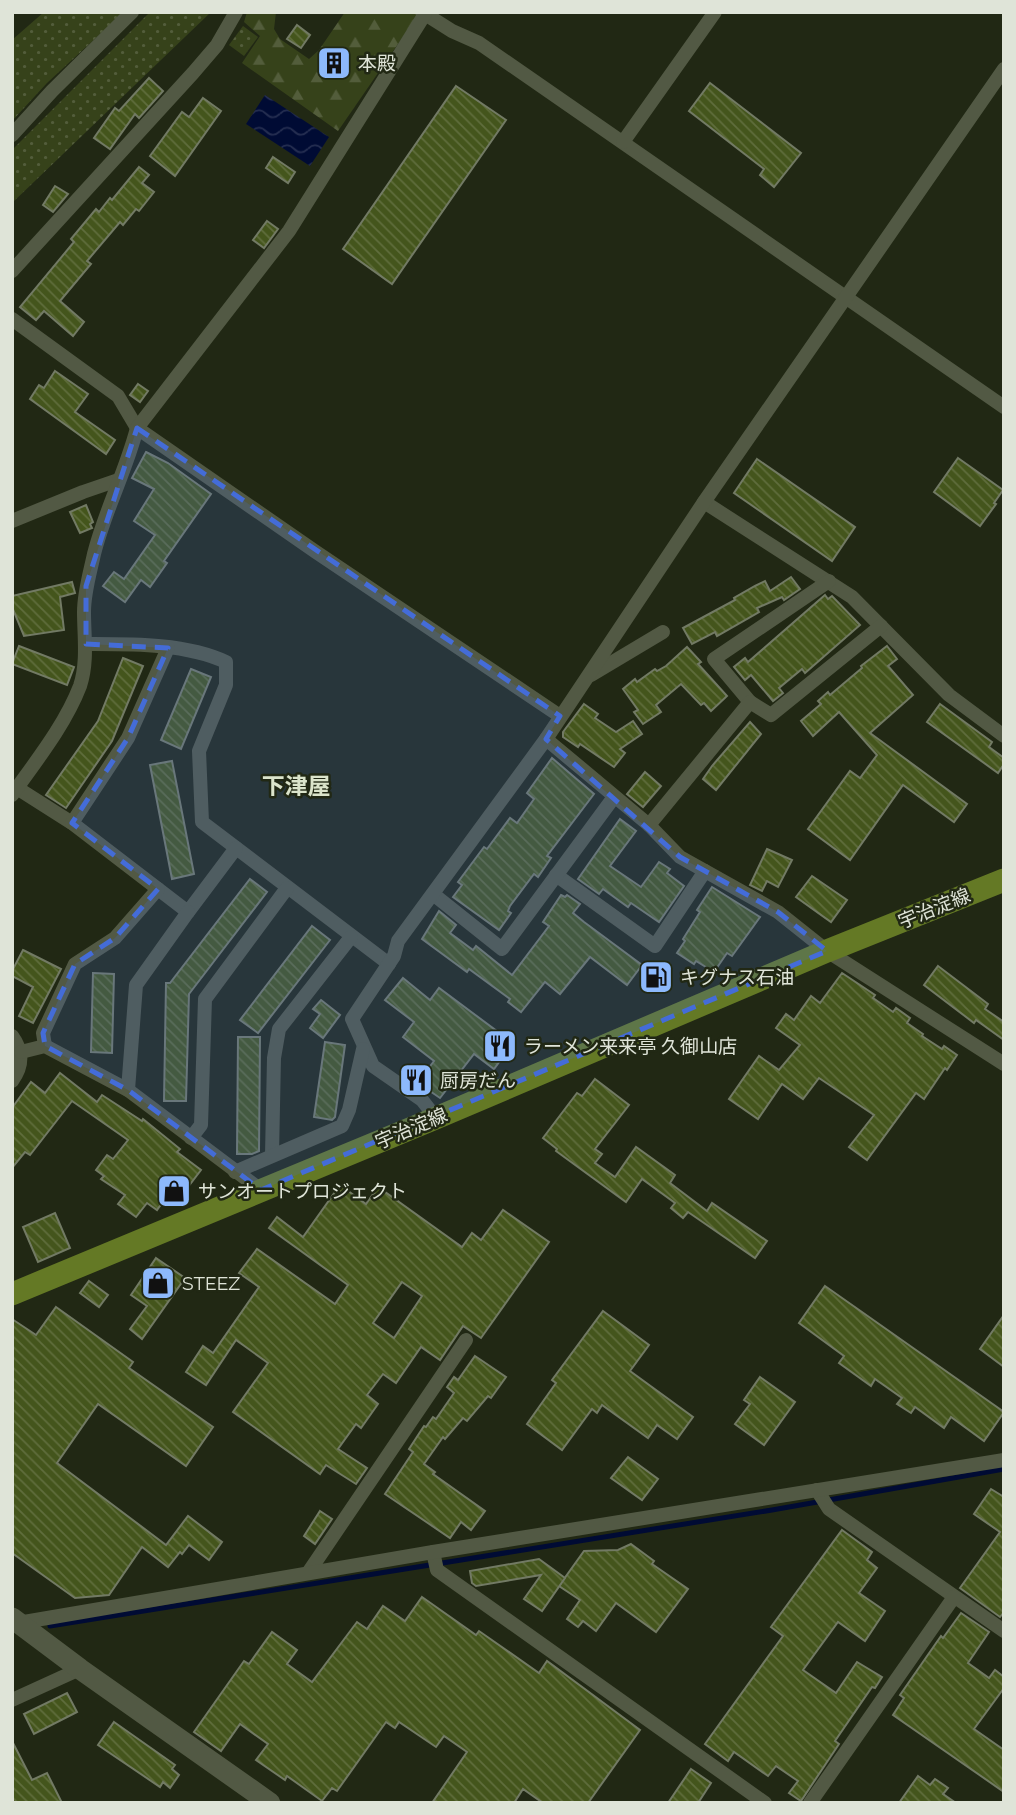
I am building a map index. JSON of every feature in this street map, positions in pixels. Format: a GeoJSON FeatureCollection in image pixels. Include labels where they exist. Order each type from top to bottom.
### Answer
{"type":"FeatureCollection","features":[{"type":"Feature","properties":{"kind":"main road","name":"宇治淀線"},"geometry":{"type":"LineString","coordinates":[[12,1294],[436,1118],[827,951],[1004,880]]}},
{"type":"Feature","properties":{"kind":"street"},"geometry":{"type":"LineString","coordinates":[[12,135],[132,12]]}},
{"type":"Feature","properties":{"kind":"street"},"geometry":{"type":"LineString","coordinates":[[12,271],[201,64],[217,45],[236,12]]}},
{"type":"Feature","properties":{"kind":"street"},"geometry":{"type":"LineString","coordinates":[[623,142],[715,12]]}},
{"type":"Feature","properties":{"kind":"street"},"geometry":{"type":"LineString","coordinates":[[188,912],[72,823],[15,791],[57,729],[80,685],[86,644],[86,586],[97,541],[137,428],[289,231],[424,13],[452,31],[479,43],[1004,407]]}},
{"type":"Feature","properties":{"kind":"street"},"geometry":{"type":"LineString","coordinates":[[436,1118],[422,1100],[373,1066],[363,1049],[352,1019],[394,956],[398,941],[546,739],[704,502],[1004,69]]}},
{"type":"Feature","properties":{"kind":"street"},"geometry":{"type":"LineString","coordinates":[[12,319],[118,396],[137,428],[560,716]]}},
{"type":"Feature","properties":{"kind":"street"},"geometry":{"type":"LineString","coordinates":[[12,521],[118,480]]}},
{"type":"Feature","properties":{"kind":"street"},"geometry":{"type":"LineString","coordinates":[[704,502],[852,597],[949,695],[1004,736]]}},
{"type":"Feature","properties":{"kind":"street"},"geometry":{"type":"LineString","coordinates":[[829,581],[713,659],[750,702],[771,715],[881,626]]}},
{"type":"Feature","properties":{"kind":"street"},"geometry":{"type":"LineString","coordinates":[[587,677],[663,632]]}},
{"type":"Feature","properties":{"kind":"street"},"geometry":{"type":"LineString","coordinates":[[86,644],[132,643],[209,654],[226,662],[226,685],[199,751],[202,822],[389,964]]}},
{"type":"Feature","properties":{"kind":"street"},"geometry":{"type":"LineString","coordinates":[[72,823],[128,738],[168,648]]}},
{"type":"Feature","properties":{"kind":"street"},"geometry":{"type":"LineString","coordinates":[[649,825],[750,702]]}},
{"type":"Feature","properties":{"kind":"street"},"geometry":{"type":"LineString","coordinates":[[546,739],[649,825],[680,856],[778,912],[827,951],[1004,1064]]}},
{"type":"Feature","properties":{"kind":"street"},"geometry":{"type":"LineString","coordinates":[[433,894],[502,949],[614,797]]}},
{"type":"Feature","properties":{"kind":"street"},"geometry":{"type":"LineString","coordinates":[[128,1090],[136,985],[236,848]]}},
{"type":"Feature","properties":{"kind":"street"},"geometry":{"type":"LineString","coordinates":[[556,876],[655,946],[705,871]]}},
{"type":"Feature","properties":{"kind":"street"},"geometry":{"type":"LineString","coordinates":[[191,1138],[201,1125],[205,999],[287,888]]}},
{"type":"Feature","properties":{"kind":"street"},"geometry":{"type":"LineString","coordinates":[[45,1046],[43,1033],[75,964],[115,938],[158,889]]}},
{"type":"Feature","properties":{"kind":"street"},"geometry":{"type":"LineString","coordinates":[[272,1155],[274,1058],[279,1029],[351,937]]}},
{"type":"Feature","properties":{"kind":"street"},"geometry":{"type":"LineString","coordinates":[[12,1036],[21,1052],[19,1072],[12,1081]]}},
{"type":"Feature","properties":{"kind":"street"},"geometry":{"type":"LineString","coordinates":[[21,1052],[45,1046],[128,1090],[261,1190]]}},
{"type":"Feature","properties":{"kind":"street"},"geometry":{"type":"LineString","coordinates":[[235,1172],[342,1126],[349,1110],[363,1049]]}},
{"type":"Feature","properties":{"kind":"street"},"geometry":{"type":"LineString","coordinates":[[308,1573],[466,1340]]}},
{"type":"Feature","properties":{"kind":"street"},"geometry":{"type":"LineString","coordinates":[[15,1620],[1004,1460]]}},
{"type":"Feature","properties":{"kind":"street"},"geometry":{"type":"LineString","coordinates":[[817,1490],[829,1509],[1004,1631]]}},
{"type":"Feature","properties":{"kind":"street"},"geometry":{"type":"LineString","coordinates":[[433,1552],[437,1570],[765,1803]]}},
{"type":"Feature","properties":{"kind":"street"},"geometry":{"type":"LineString","coordinates":[[810,1803],[954,1597]]}},
{"type":"Feature","properties":{"kind":"street"},"geometry":{"type":"LineString","coordinates":[[15,1620],[271,1803]]}},
{"type":"Feature","properties":{"kind":"street"},"geometry":{"type":"LineString","coordinates":[[12,1700],[80,1669]]}},
{"type":"Feature","properties":{"kind":"highlighted area"},"geometry":{"type":"Polygon","coordinates":[[[137,428],[560,716],[546,739],[680,857],[778,912],[827,951],[261,1190],[128,1090],[45,1046],[43,1033],[75,964],[115,938],[158,889],[72,823],[128,738],[168,648],[86,644],[86,586],[137,428]]]}},
{"type":"Feature","properties":{"kind":"green space"},"geometry":{"type":"Polygon","coordinates":[[[44,12],[124,12],[47,83],[12,121],[12,40],[44,12]]]}},
{"type":"Feature","properties":{"kind":"green space"},"geometry":{"type":"Polygon","coordinates":[[[150,12],[211,12],[12,203],[12,150],[150,12]]]}},
{"type":"Feature","properties":{"kind":"green space"},"geometry":{"type":"Polygon","coordinates":[[[247,12],[276,12],[274,29],[280,39],[309,59],[319,50],[345,12],[415,12],[418,15],[338,131],[242,63],[260,36],[244,22],[247,12]]]}},
{"type":"Feature","properties":{"kind":"green space"},"geometry":{"type":"Polygon","coordinates":[[[243,26],[258,37],[244,56],[229,45],[243,26]]]}},
{"type":"Feature","properties":{"kind":"water"},"geometry":{"type":"Polygon","coordinates":[[[265,95],[329,137],[310,166],[246,124],[265,95]]]}},
{"type":"Feature","properties":{"kind":"building"},"geometry":{"type":"Polygon","coordinates":[[[297,25],[310,35],[301,48],[287,39],[297,25]]]}},
{"type":"Feature","properties":{"kind":"building","name":"本殿"},"geometry":{"type":"Polygon","coordinates":[[[332,52],[346,61],[336,74],[323,65],[332,52]]]}},
{"type":"Feature","properties":{"kind":"building"},"geometry":{"type":"Polygon","coordinates":[[[149,78],[163,91],[139,118],[135,114],[110,149],[94,138],[115,108],[119,111],[149,78]]]}},
{"type":"Feature","properties":{"kind":"building"},"geometry":{"type":"Polygon","coordinates":[[[710,83],[801,153],[774,187],[760,175],[764,169],[689,111],[710,83]]]}},
{"type":"Feature","properties":{"kind":"building"},"geometry":{"type":"Polygon","coordinates":[[[456,86],[506,120],[392,284],[343,249],[456,86]]]}},
{"type":"Feature","properties":{"kind":"building"},"geometry":{"type":"Polygon","coordinates":[[[203,98],[221,111],[175,176],[150,156],[182,112],[189,117],[203,98]]]}},
{"type":"Feature","properties":{"kind":"building"},"geometry":{"type":"Polygon","coordinates":[[[273,157],[295,172],[288,183],[266,168],[273,157]]]}},
{"type":"Feature","properties":{"kind":"building"},"geometry":{"type":"Polygon","coordinates":[[[139,167],[149,175],[142,183],[154,192],[139,211],[136,209],[123,225],[120,222],[87,261],[91,264],[60,301],[84,322],[73,336],[44,311],[36,320],[20,307],[74,242],[71,239],[96,209],[99,212],[110,198],[112,200],[139,167]]]}},
{"type":"Feature","properties":{"kind":"building"},"geometry":{"type":"Polygon","coordinates":[[[55,186],[68,194],[53,212],[43,205],[55,186]]]}},
{"type":"Feature","properties":{"kind":"building"},"geometry":{"type":"Polygon","coordinates":[[[267,221],[278,229],[264,248],[253,240],[267,221]]]}},
{"type":"Feature","properties":{"kind":"building"},"geometry":{"type":"Polygon","coordinates":[[[55,371],[88,394],[75,412],[115,440],[106,454],[30,399],[39,385],[44,388],[55,371]]]}},
{"type":"Feature","properties":{"kind":"building"},"geometry":{"type":"Polygon","coordinates":[[[138,384],[148,391],[140,402],[130,395],[138,384]]]}},
{"type":"Feature","properties":{"kind":"building"},"geometry":{"type":"Polygon","coordinates":[[[146,452],[168,463],[211,494],[164,561],[167,563],[150,587],[141,580],[125,602],[103,586],[114,572],[124,579],[155,535],[134,521],[154,489],[132,478],[146,452]]]}},
{"type":"Feature","properties":{"kind":"building"},"geometry":{"type":"Polygon","coordinates":[[[958,458],[1003,490],[980,526],[934,492],[958,458]]]}},
{"type":"Feature","properties":{"kind":"building"},"geometry":{"type":"Polygon","coordinates":[[[757,459],[855,527],[832,561],[734,493],[757,459]]]}},
{"type":"Feature","properties":{"kind":"building"},"geometry":{"type":"Polygon","coordinates":[[[86,505],[93,522],[90,524],[92,528],[80,533],[70,512],[86,505]]]}},
{"type":"Feature","properties":{"kind":"building"},"geometry":{"type":"Polygon","coordinates":[[[791,577],[800,589],[784,600],[782,597],[757,608],[759,612],[717,636],[715,632],[692,644],[683,628],[765,581],[770,591],[791,577]]]}},
{"type":"Feature","properties":{"kind":"building"},"geometry":{"type":"Polygon","coordinates":[[[72,582],[75,593],[60,597],[64,630],[24,636],[12,607],[12,596],[72,582]]]}},
{"type":"Feature","properties":{"kind":"building"},"geometry":{"type":"Polygon","coordinates":[[[825,595],[828,599],[832,596],[860,625],[805,673],[802,669],[779,688],[783,693],[773,701],[751,675],[745,680],[734,667],[745,658],[748,662],[825,595]]]}},
{"type":"Feature","properties":{"kind":"building"},"geometry":{"type":"Polygon","coordinates":[[[19,646],[74,667],[67,685],[12,664],[19,646]]]}},
{"type":"Feature","properties":{"kind":"building"},"geometry":{"type":"Polygon","coordinates":[[[887,646],[897,659],[888,666],[913,695],[870,733],[967,804],[954,822],[903,785],[850,860],[808,829],[850,771],[860,778],[877,755],[839,712],[813,736],[801,721],[821,704],[818,701],[828,692],[830,695],[887,646]]]}},
{"type":"Feature","properties":{"kind":"building"},"geometry":{"type":"Polygon","coordinates":[[[687,647],[701,662],[698,664],[727,696],[711,711],[704,703],[701,705],[681,684],[656,705],[661,712],[643,724],[634,712],[638,710],[623,689],[635,679],[637,682],[655,669],[657,671],[666,666],[687,647]]]}},
{"type":"Feature","properties":{"kind":"building"},"geometry":{"type":"Polygon","coordinates":[[[123,658],[143,666],[112,741],[66,808],[46,795],[98,721],[123,658]]]}},
{"type":"Feature","properties":{"kind":"building"},"geometry":{"type":"Polygon","coordinates":[[[191,669],[211,677],[181,749],[161,740],[191,669]]]}},
{"type":"Feature","properties":{"kind":"building"},"geometry":{"type":"Polygon","coordinates":[[[584,704],[598,714],[595,718],[616,732],[633,721],[642,734],[620,749],[625,753],[614,767],[580,744],[578,747],[563,737],[563,732],[584,704]]]}},
{"type":"Feature","properties":{"kind":"building"},"geometry":{"type":"Polygon","coordinates":[[[940,704],[992,742],[989,747],[1004,758],[1004,764],[998,773],[927,722],[940,704]]]}},
{"type":"Feature","properties":{"kind":"building"},"geometry":{"type":"Polygon","coordinates":[[[750,722],[761,734],[716,790],[703,779],[750,722]]]}},
{"type":"Feature","properties":{"kind":"building"},"geometry":{"type":"Polygon","coordinates":[[[552,758],[594,794],[547,856],[551,858],[538,877],[534,874],[510,906],[508,911],[511,913],[499,930],[453,897],[462,885],[458,882],[484,847],[487,849],[510,818],[517,823],[534,799],[527,793],[552,758]]]}},
{"type":"Feature","properties":{"kind":"building"},"geometry":{"type":"Polygon","coordinates":[[[172,761],[194,874],[172,879],[150,765],[172,761]]]}},
{"type":"Feature","properties":{"kind":"building"},"geometry":{"type":"Polygon","coordinates":[[[645,772],[661,786],[643,807],[627,794],[645,772]]]}},
{"type":"Feature","properties":{"kind":"building"},"geometry":{"type":"Polygon","coordinates":[[[620,819],[636,831],[610,866],[641,887],[659,862],[670,869],[667,873],[684,886],[659,922],[631,903],[628,907],[603,889],[599,894],[578,879],[620,819]]]}},
{"type":"Feature","properties":{"kind":"building"},"geometry":{"type":"Polygon","coordinates":[[[767,849],[792,860],[778,887],[767,881],[762,891],[750,885],[767,849]]]}},
{"type":"Feature","properties":{"kind":"building"},"geometry":{"type":"Polygon","coordinates":[[[812,876],[847,900],[831,922],[796,897],[812,876]]]}},
{"type":"Feature","properties":{"kind":"building"},"geometry":{"type":"Polygon","coordinates":[[[250,879],[267,892],[189,994],[186,1101],[164,1101],[166,983],[170,983],[250,879]]]}},
{"type":"Feature","properties":{"kind":"building"},"geometry":{"type":"Polygon","coordinates":[[[712,887],[760,917],[732,956],[727,953],[714,972],[677,953],[700,912],[697,910],[712,887]]]}},
{"type":"Feature","properties":{"kind":"building"},"geometry":{"type":"Polygon","coordinates":[[[561,895],[567,895],[580,904],[573,913],[642,965],[627,985],[590,957],[560,994],[545,982],[521,1012],[508,1002],[510,999],[422,939],[439,911],[456,925],[450,933],[473,950],[476,946],[512,975],[549,926],[543,922],[561,895]]]}},
{"type":"Feature","properties":{"kind":"building"},"geometry":{"type":"Polygon","coordinates":[[[312,926],[330,940],[258,1033],[240,1020],[312,926]]]}},
{"type":"Feature","properties":{"kind":"building"},"geometry":{"type":"Polygon","coordinates":[[[23,950],[61,969],[33,1023],[19,1016],[33,987],[12,976],[23,950]]]}},
{"type":"Feature","properties":{"kind":"building"},"geometry":{"type":"Polygon","coordinates":[[[938,966],[988,1004],[985,1009],[1004,1022],[1004,1040],[976,1020],[974,1023],[924,985],[938,966]]]}},
{"type":"Feature","properties":{"kind":"building"},"geometry":{"type":"Polygon","coordinates":[[[93,973],[114,974],[112,1053],[91,1052],[93,973]]]}},
{"type":"Feature","properties":{"kind":"building"},"geometry":{"type":"Polygon","coordinates":[[[842,973],[875,995],[873,998],[893,1012],[896,1008],[910,1018],[907,1023],[923,1034],[922,1036],[957,1055],[924,1099],[916,1093],[867,1160],[849,1147],[874,1115],[819,1078],[803,1099],[782,1084],[758,1119],[729,1099],[759,1056],[779,1070],[800,1045],[776,1028],[786,1014],[794,1020],[811,996],[820,1003],[842,973]]]}},
{"type":"Feature","properties":{"kind":"building"},"geometry":{"type":"Polygon","coordinates":[[[403,978],[430,1000],[439,988],[513,1043],[494,1069],[474,1054],[440,1098],[427,1089],[431,1083],[422,1077],[434,1061],[403,1037],[414,1022],[385,1000],[403,978]]]}},
{"type":"Feature","properties":{"kind":"building"},"geometry":{"type":"Polygon","coordinates":[[[321,1000],[340,1015],[323,1038],[310,1028],[320,1014],[313,1009],[321,1000]]]}},
{"type":"Feature","properties":{"kind":"building"},"geometry":{"type":"Polygon","coordinates":[[[238,1037],[260,1037],[259,1151],[252,1154],[237,1154],[238,1037]]]}},
{"type":"Feature","properties":{"kind":"building"},"geometry":{"type":"Polygon","coordinates":[[[325,1042],[345,1045],[335,1117],[332,1120],[314,1117],[325,1042]]]}},
{"type":"Feature","properties":{"kind":"building"},"geometry":{"type":"Polygon","coordinates":[[[60,1073],[97,1102],[102,1095],[142,1121],[143,1119],[180,1149],[177,1152],[201,1170],[178,1200],[169,1193],[157,1210],[147,1203],[136,1217],[118,1204],[125,1195],[101,1179],[104,1176],[96,1170],[107,1155],[113,1159],[128,1140],[72,1101],[30,1155],[25,1152],[12,1168],[12,1108],[31,1082],[45,1093],[60,1073]]]}},
{"type":"Feature","properties":{"kind":"building"},"geometry":{"type":"Polygon","coordinates":[[[595,1079],[629,1105],[595,1149],[602,1154],[595,1163],[615,1177],[636,1147],[675,1175],[670,1183],[707,1211],[712,1203],[767,1241],[755,1258],[688,1212],[683,1218],[671,1208],[675,1203],[642,1179],[626,1202],[556,1151],[557,1149],[543,1138],[577,1093],[582,1096],[595,1079]]]}},
{"type":"Feature","properties":{"kind":"building"},"geometry":{"type":"Polygon","coordinates":[[[340,1185],[366,1204],[378,1187],[462,1247],[472,1233],[481,1240],[503,1210],[549,1242],[481,1338],[463,1326],[440,1360],[421,1347],[396,1383],[383,1374],[367,1395],[378,1404],[361,1428],[356,1424],[338,1449],[367,1468],[356,1484],[326,1465],[320,1474],[233,1412],[268,1363],[236,1340],[206,1385],[186,1372],[203,1346],[213,1353],[259,1287],[239,1273],[257,1249],[335,1304],[348,1285],[269,1228],[277,1217],[303,1237],[340,1185]],[[402,1282],[373,1323],[394,1338],[422,1296],[402,1282]]]}},
{"type":"Feature","properties":{"kind":"building"},"geometry":{"type":"Polygon","coordinates":[[[55,1213],[70,1248],[38,1262],[23,1227],[55,1213]]]}},
{"type":"Feature","properties":{"kind":"building"},"geometry":{"type":"Polygon","coordinates":[[[156,1258],[185,1278],[142,1339],[130,1329],[147,1306],[131,1295],[156,1258]]]}},
{"type":"Feature","properties":{"kind":"building"},"geometry":{"type":"Polygon","coordinates":[[[89,1281],[108,1295],[99,1307],[80,1293],[89,1281]]]}},
{"type":"Feature","properties":{"kind":"building"},"geometry":{"type":"Polygon","coordinates":[[[825,1286],[1004,1412],[984,1441],[951,1417],[944,1428],[915,1407],[911,1413],[897,1404],[902,1398],[875,1379],[871,1386],[839,1363],[844,1356],[799,1323],[825,1286]]]}},
{"type":"Feature","properties":{"kind":"building"},"geometry":{"type":"Polygon","coordinates":[[[56,1307],[133,1362],[129,1368],[213,1427],[186,1466],[98,1404],[57,1463],[166,1545],[188,1516],[222,1542],[209,1560],[189,1545],[168,1567],[142,1547],[109,1595],[75,1598],[12,1553],[12,1319],[36,1335],[56,1307]]]}},
{"type":"Feature","properties":{"kind":"building"},"geometry":{"type":"Polygon","coordinates":[[[603,1311],[649,1345],[630,1371],[693,1417],[677,1439],[657,1425],[648,1438],[602,1405],[597,1413],[592,1409],[562,1450],[527,1424],[556,1383],[552,1380],[603,1311]]]}},
{"type":"Feature","properties":{"kind":"building"},"geometry":{"type":"Polygon","coordinates":[[[1004,1315],[1004,1367],[980,1349],[1004,1315]]]}},
{"type":"Feature","properties":{"kind":"building"},"geometry":{"type":"Polygon","coordinates":[[[475,1356],[506,1377],[491,1398],[488,1396],[467,1421],[463,1418],[445,1439],[443,1437],[424,1464],[435,1472],[433,1474],[485,1511],[471,1530],[461,1522],[450,1538],[385,1494],[413,1452],[409,1449],[424,1426],[426,1427],[433,1417],[436,1419],[454,1393],[447,1387],[454,1377],[458,1380],[475,1356]]]}},
{"type":"Feature","properties":{"kind":"building"},"geometry":{"type":"Polygon","coordinates":[[[760,1377],[795,1402],[764,1445],[735,1424],[750,1404],[744,1400],[760,1377]]]}},
{"type":"Feature","properties":{"kind":"building"},"geometry":{"type":"Polygon","coordinates":[[[628,1457],[658,1479],[642,1500],[611,1478],[628,1457]]]}},
{"type":"Feature","properties":{"kind":"building"},"geometry":{"type":"Polygon","coordinates":[[[991,1489],[1004,1497],[1004,1612],[1000,1617],[960,1588],[1000,1532],[974,1514],[991,1489]]]}},
{"type":"Feature","properties":{"kind":"building"},"geometry":{"type":"Polygon","coordinates":[[[320,1511],[332,1519],[315,1544],[304,1536],[320,1511]]]}},
{"type":"Feature","properties":{"kind":"building"},"geometry":{"type":"Polygon","coordinates":[[[842,1530],[872,1552],[867,1560],[877,1568],[859,1593],[885,1611],[865,1641],[838,1622],[803,1670],[836,1693],[857,1662],[882,1677],[875,1688],[872,1687],[835,1741],[839,1744],[801,1801],[789,1793],[798,1781],[776,1766],[768,1776],[734,1752],[728,1761],[705,1744],[783,1636],[771,1627],[842,1530]]]}},
{"type":"Feature","properties":{"kind":"building"},"geometry":{"type":"Polygon","coordinates":[[[631,1544],[654,1561],[652,1564],[688,1589],[656,1632],[616,1603],[596,1631],[583,1621],[578,1627],[567,1619],[580,1600],[559,1586],[584,1551],[618,1550],[631,1544]]]}},
{"type":"Feature","properties":{"kind":"building"},"geometry":{"type":"Polygon","coordinates":[[[539,1559],[565,1578],[542,1611],[524,1599],[541,1575],[476,1586],[472,1583],[470,1571],[539,1559]]]}},
{"type":"Feature","properties":{"kind":"building"},"geometry":{"type":"Polygon","coordinates":[[[422,1597],[476,1635],[479,1631],[539,1673],[547,1661],[640,1730],[588,1803],[543,1803],[523,1789],[514,1803],[432,1803],[467,1752],[444,1736],[436,1747],[399,1722],[395,1728],[386,1722],[337,1791],[332,1788],[322,1801],[287,1776],[285,1780],[256,1760],[268,1744],[240,1724],[221,1751],[194,1732],[244,1661],[249,1664],[272,1632],[297,1650],[287,1664],[312,1682],[357,1622],[367,1629],[383,1606],[405,1621],[422,1597]]]}},
{"type":"Feature","properties":{"kind":"building"},"geometry":{"type":"Polygon","coordinates":[[[961,1613],[989,1632],[968,1663],[989,1678],[995,1670],[1004,1677],[1004,1688],[974,1729],[1004,1750],[1004,1792],[893,1715],[904,1698],[900,1695],[941,1636],[943,1638],[961,1613]]]}},
{"type":"Feature","properties":{"kind":"building"},"geometry":{"type":"Polygon","coordinates":[[[67,1693],[77,1712],[34,1734],[24,1714],[67,1693]]]}},
{"type":"Feature","properties":{"kind":"building"},"geometry":{"type":"Polygon","coordinates":[[[114,1722],[175,1765],[172,1769],[179,1775],[170,1788],[163,1782],[160,1787],[98,1745],[114,1722]]]}},
{"type":"Feature","properties":{"kind":"building"},"geometry":{"type":"Polygon","coordinates":[[[12,1741],[32,1780],[47,1773],[62,1803],[12,1803],[12,1741]]]}},
{"type":"Feature","properties":{"kind":"building"},"geometry":{"type":"Polygon","coordinates":[[[691,1769],[711,1783],[698,1803],[668,1803],[691,1769]]]}},
{"type":"Feature","properties":{"kind":"building"},"geometry":{"type":"Polygon","coordinates":[[[918,1776],[930,1785],[935,1779],[948,1788],[943,1794],[956,1803],[899,1803],[918,1776]]]}},
{"type":"Feature","properties":{"kind":"waterway"},"geometry":{"type":"LineString","coordinates":[[50,1626],[772,1510],[1004,1469]]}},
{"type":"Feature","properties":{"kind":"place","name":"本殿"},"geometry":{"type":"Point","coordinates":[334,63]}},
{"type":"Feature","properties":{"kind":"place","name":"キグナス石油"},"geometry":{"type":"Point","coordinates":[656,977]}},
{"type":"Feature","properties":{"kind":"place","name":"ラーメン来来亭 久御山店"},"geometry":{"type":"Point","coordinates":[500,1046]}},
{"type":"Feature","properties":{"kind":"place","name":"厨房だん"},"geometry":{"type":"Point","coordinates":[416,1080]}},
{"type":"Feature","properties":{"kind":"place","name":"サンオートプロジェクト"},"geometry":{"type":"Point","coordinates":[174,1191]}},
{"type":"Feature","properties":{"kind":"place","name":"STEEZ"},"geometry":{"type":"Point","coordinates":[158,1283]}},
{"type":"Feature","properties":{"kind":"district","name":"下津屋"},"geometry":{"type":"Point","coordinates":[296,786]}}]}
